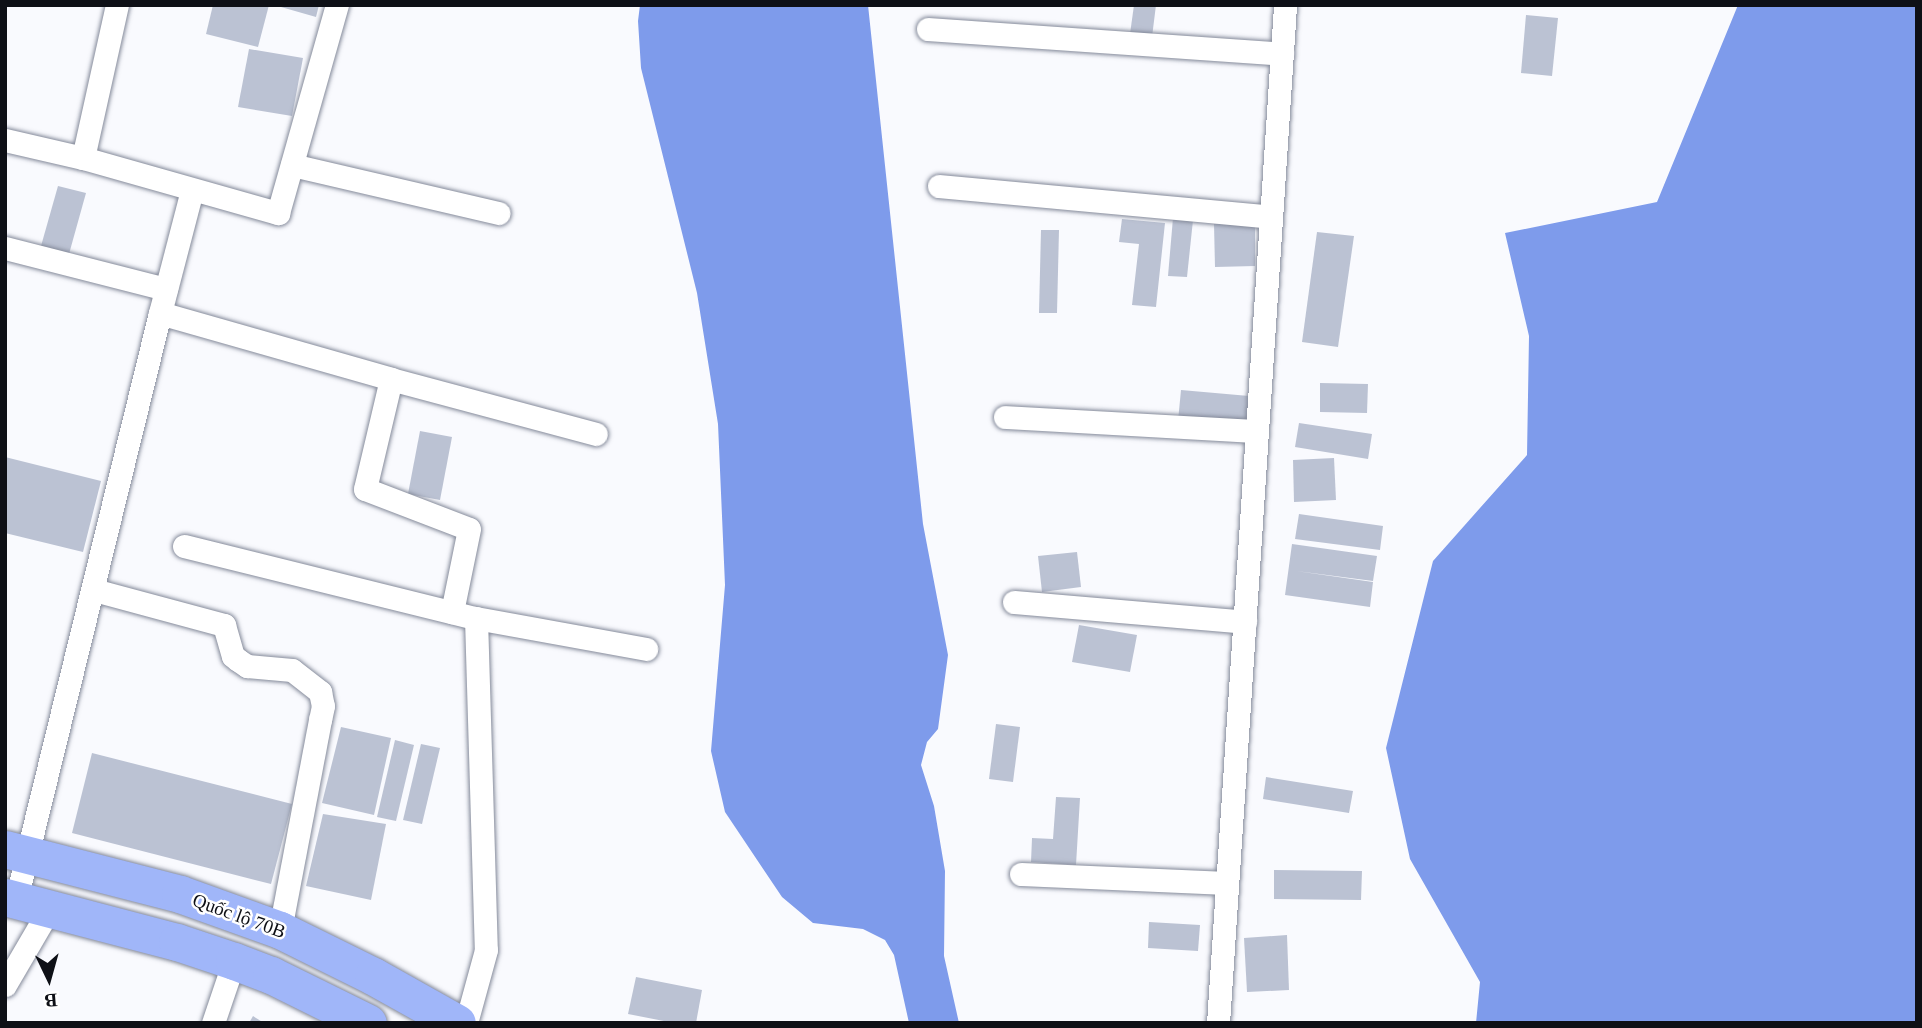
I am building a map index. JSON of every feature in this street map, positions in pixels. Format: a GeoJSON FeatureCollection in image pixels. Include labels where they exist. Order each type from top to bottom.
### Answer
{"type":"FeatureCollection","features":[{"type":"Feature","properties":{"kind":"main road","name":"Quốc lộ 70B"},"geometry":{"type":"LineString","coordinates":[[16,852],[180,894],[279,930],[373,976],[457,1023]]}},
{"type":"Feature","properties":{"kind":"main road"},"geometry":{"type":"LineString","coordinates":[[24,902],[177,942],[234,961],[271,975],[368,1023]]}},
{"type":"Feature","properties":{"kind":"street"},"geometry":{"type":"LineString","coordinates":[[83,158],[117,5]]}},
{"type":"Feature","properties":{"kind":"street"},"geometry":{"type":"LineString","coordinates":[[5,140],[83,158],[278,213],[337,5]]}},
{"type":"Feature","properties":{"kind":"street"},"geometry":{"type":"LineString","coordinates":[[1218,1023],[1285,5]]}},
{"type":"Feature","properties":{"kind":"street"},"geometry":{"type":"LineString","coordinates":[[928,29],[1282,54]]}},
{"type":"Feature","properties":{"kind":"street"},"geometry":{"type":"LineString","coordinates":[[292,165],[498,213]]}},
{"type":"Feature","properties":{"kind":"street"},"geometry":{"type":"LineString","coordinates":[[939,186],[1271,217]]}},
{"type":"Feature","properties":{"kind":"street"},"geometry":{"type":"LineString","coordinates":[[5,985],[24,902],[16,852],[94,590],[192,190]]}},
{"type":"Feature","properties":{"kind":"street"},"geometry":{"type":"LineString","coordinates":[[5,248],[166,289]]}},
{"type":"Feature","properties":{"kind":"street"},"geometry":{"type":"LineString","coordinates":[[160,313],[596,434]]}},
{"type":"Feature","properties":{"kind":"street"},"geometry":{"type":"LineString","coordinates":[[390,379],[365,489],[469,529],[452,612]]}},
{"type":"Feature","properties":{"kind":"street"},"geometry":{"type":"LineString","coordinates":[[1005,417],[1257,431]]}},
{"type":"Feature","properties":{"kind":"street"},"geometry":{"type":"LineString","coordinates":[[184,546],[476,618],[646,649]]}},
{"type":"Feature","properties":{"kind":"street"},"geometry":{"type":"LineString","coordinates":[[94,590],[223,625],[233,656],[238,660],[247,666],[292,670],[320,692],[323,706],[279,930]]}},
{"type":"Feature","properties":{"kind":"street"},"geometry":{"type":"LineString","coordinates":[[1014,602],[1245,622]]}},
{"type":"Feature","properties":{"kind":"street"},"geometry":{"type":"LineString","coordinates":[[466,1023],[486,950],[476,618]]}},
{"type":"Feature","properties":{"kind":"street"},"geometry":{"type":"LineString","coordinates":[[1021,874],[1227,883]]}},
{"type":"Feature","properties":{"kind":"street"},"geometry":{"type":"LineString","coordinates":[[213,1023],[234,961]]}},
{"type":"Feature","properties":{"kind":"water"},"geometry":{"type":"Polygon","coordinates":[[[640,5],[868,5],[923,524],[948,655],[938,729],[927,742],[921,765],[934,806],[945,871],[944,956],[959,1023],[909,1023],[894,955],[885,940],[863,929],[813,923],[782,897],[725,812],[711,751],[725,585],[718,424],[697,293],[641,68],[638,21],[640,5]]]}},
{"type":"Feature","properties":{"kind":"water"},"geometry":{"type":"Polygon","coordinates":[[[1738,5],[1917,5],[1917,1023],[1476,1023],[1480,982],[1410,859],[1386,748],[1433,561],[1527,455],[1529,336],[1505,233],[1657,202],[1738,5]]]}},
{"type":"Feature","properties":{"kind":"building"},"geometry":{"type":"Polygon","coordinates":[[[213,5],[269,5],[258,47],[206,34],[213,5]]]}},
{"type":"Feature","properties":{"kind":"building"},"geometry":{"type":"Polygon","coordinates":[[[274,5],[319,5],[316,17],[274,5]]]}},
{"type":"Feature","properties":{"kind":"building"},"geometry":{"type":"Polygon","coordinates":[[[1134,5],[1156,5],[1152,37],[1130,34],[1134,5]]]}},
{"type":"Feature","properties":{"kind":"building"},"geometry":{"type":"Polygon","coordinates":[[[1526,15],[1558,18],[1552,76],[1521,73],[1526,15]]]}},
{"type":"Feature","properties":{"kind":"building"},"geometry":{"type":"Polygon","coordinates":[[[249,49],[303,58],[292,116],[238,107],[249,49]]]}},
{"type":"Feature","properties":{"kind":"building"},"geometry":{"type":"Polygon","coordinates":[[[58,186],[86,193],[69,254],[41,246],[58,186]]]}},
{"type":"Feature","properties":{"kind":"building"},"geometry":{"type":"Polygon","coordinates":[[[1173,218],[1193,220],[1187,277],[1168,276],[1173,218]]]}},
{"type":"Feature","properties":{"kind":"building"},"geometry":{"type":"Polygon","coordinates":[[[1122,219],[1165,223],[1156,307],[1132,305],[1139,244],[1119,242],[1122,219]]]}},
{"type":"Feature","properties":{"kind":"building"},"geometry":{"type":"Polygon","coordinates":[[[1255,223],[1255,266],[1215,267],[1214,224],[1255,223]]]}},
{"type":"Feature","properties":{"kind":"building"},"geometry":{"type":"Polygon","coordinates":[[[1041,230],[1059,230],[1057,313],[1039,313],[1041,230]]]}},
{"type":"Feature","properties":{"kind":"building"},"geometry":{"type":"Polygon","coordinates":[[[1317,232],[1354,236],[1338,347],[1302,342],[1317,232]]]}},
{"type":"Feature","properties":{"kind":"building"},"geometry":{"type":"Polygon","coordinates":[[[1320,383],[1368,384],[1367,413],[1320,412],[1320,383]]]}},
{"type":"Feature","properties":{"kind":"building"},"geometry":{"type":"Polygon","coordinates":[[[1181,390],[1249,396],[1246,426],[1178,421],[1181,390]]]}},
{"type":"Feature","properties":{"kind":"building"},"geometry":{"type":"Polygon","coordinates":[[[1299,423],[1372,434],[1368,459],[1295,447],[1299,423]]]}},
{"type":"Feature","properties":{"kind":"building"},"geometry":{"type":"Polygon","coordinates":[[[420,431],[452,437],[440,500],[408,494],[420,431]]]}},
{"type":"Feature","properties":{"kind":"building"},"geometry":{"type":"Polygon","coordinates":[[[5,457],[101,481],[83,552],[5,533],[5,457]]]}},
{"type":"Feature","properties":{"kind":"building"},"geometry":{"type":"Polygon","coordinates":[[[1334,458],[1336,500],[1294,502],[1293,460],[1334,458]]]}},
{"type":"Feature","properties":{"kind":"building"},"geometry":{"type":"Polygon","coordinates":[[[1299,514],[1383,526],[1380,550],[1295,539],[1299,514]]]}},
{"type":"Feature","properties":{"kind":"building"},"geometry":{"type":"Polygon","coordinates":[[[1292,544],[1377,556],[1373,581],[1296,571],[1373,582],[1370,607],[1285,595],[1292,544]]]}},
{"type":"Feature","properties":{"kind":"building"},"geometry":{"type":"Polygon","coordinates":[[[1077,552],[1081,587],[1042,592],[1038,556],[1077,552]]]}},
{"type":"Feature","properties":{"kind":"building"},"geometry":{"type":"Polygon","coordinates":[[[1079,625],[1137,635],[1130,672],[1072,662],[1079,625]]]}},
{"type":"Feature","properties":{"kind":"building"},"geometry":{"type":"Polygon","coordinates":[[[996,724],[1020,727],[1013,782],[989,779],[996,724]]]}},
{"type":"Feature","properties":{"kind":"building"},"geometry":{"type":"Polygon","coordinates":[[[341,727],[391,738],[374,815],[322,803],[341,727]]]}},
{"type":"Feature","properties":{"kind":"building"},"geometry":{"type":"Polygon","coordinates":[[[395,740],[414,745],[396,821],[377,817],[395,740]]]}},
{"type":"Feature","properties":{"kind":"building"},"geometry":{"type":"Polygon","coordinates":[[[421,744],[440,748],[422,824],[403,820],[421,744]]]}},
{"type":"Feature","properties":{"kind":"building"},"geometry":{"type":"Polygon","coordinates":[[[92,753],[292,804],[271,884],[72,833],[92,753]]]}},
{"type":"Feature","properties":{"kind":"building"},"geometry":{"type":"Polygon","coordinates":[[[1266,777],[1353,791],[1349,813],[1263,799],[1266,777]]]}},
{"type":"Feature","properties":{"kind":"building"},"geometry":{"type":"Polygon","coordinates":[[[1056,797],[1080,798],[1076,865],[1031,862],[1032,838],[1053,839],[1056,797]]]}},
{"type":"Feature","properties":{"kind":"building"},"geometry":{"type":"Polygon","coordinates":[[[323,814],[386,824],[371,900],[306,886],[323,814]]]}},
{"type":"Feature","properties":{"kind":"building"},"geometry":{"type":"Polygon","coordinates":[[[1274,870],[1362,871],[1361,900],[1274,899],[1274,870]]]}},
{"type":"Feature","properties":{"kind":"building"},"geometry":{"type":"Polygon","coordinates":[[[1149,922],[1200,925],[1198,951],[1148,948],[1149,922]]]}},
{"type":"Feature","properties":{"kind":"building"},"geometry":{"type":"Polygon","coordinates":[[[1287,935],[1289,990],[1247,992],[1244,938],[1287,935]]]}},
{"type":"Feature","properties":{"kind":"building"},"geometry":{"type":"Polygon","coordinates":[[[636,977],[702,990],[696,1023],[674,1023],[628,1014],[636,977]]]}},
{"type":"Feature","properties":{"kind":"building"},"geometry":{"type":"Polygon","coordinates":[[[253,1016],[264,1023],[249,1023],[253,1016]]]}}]}
